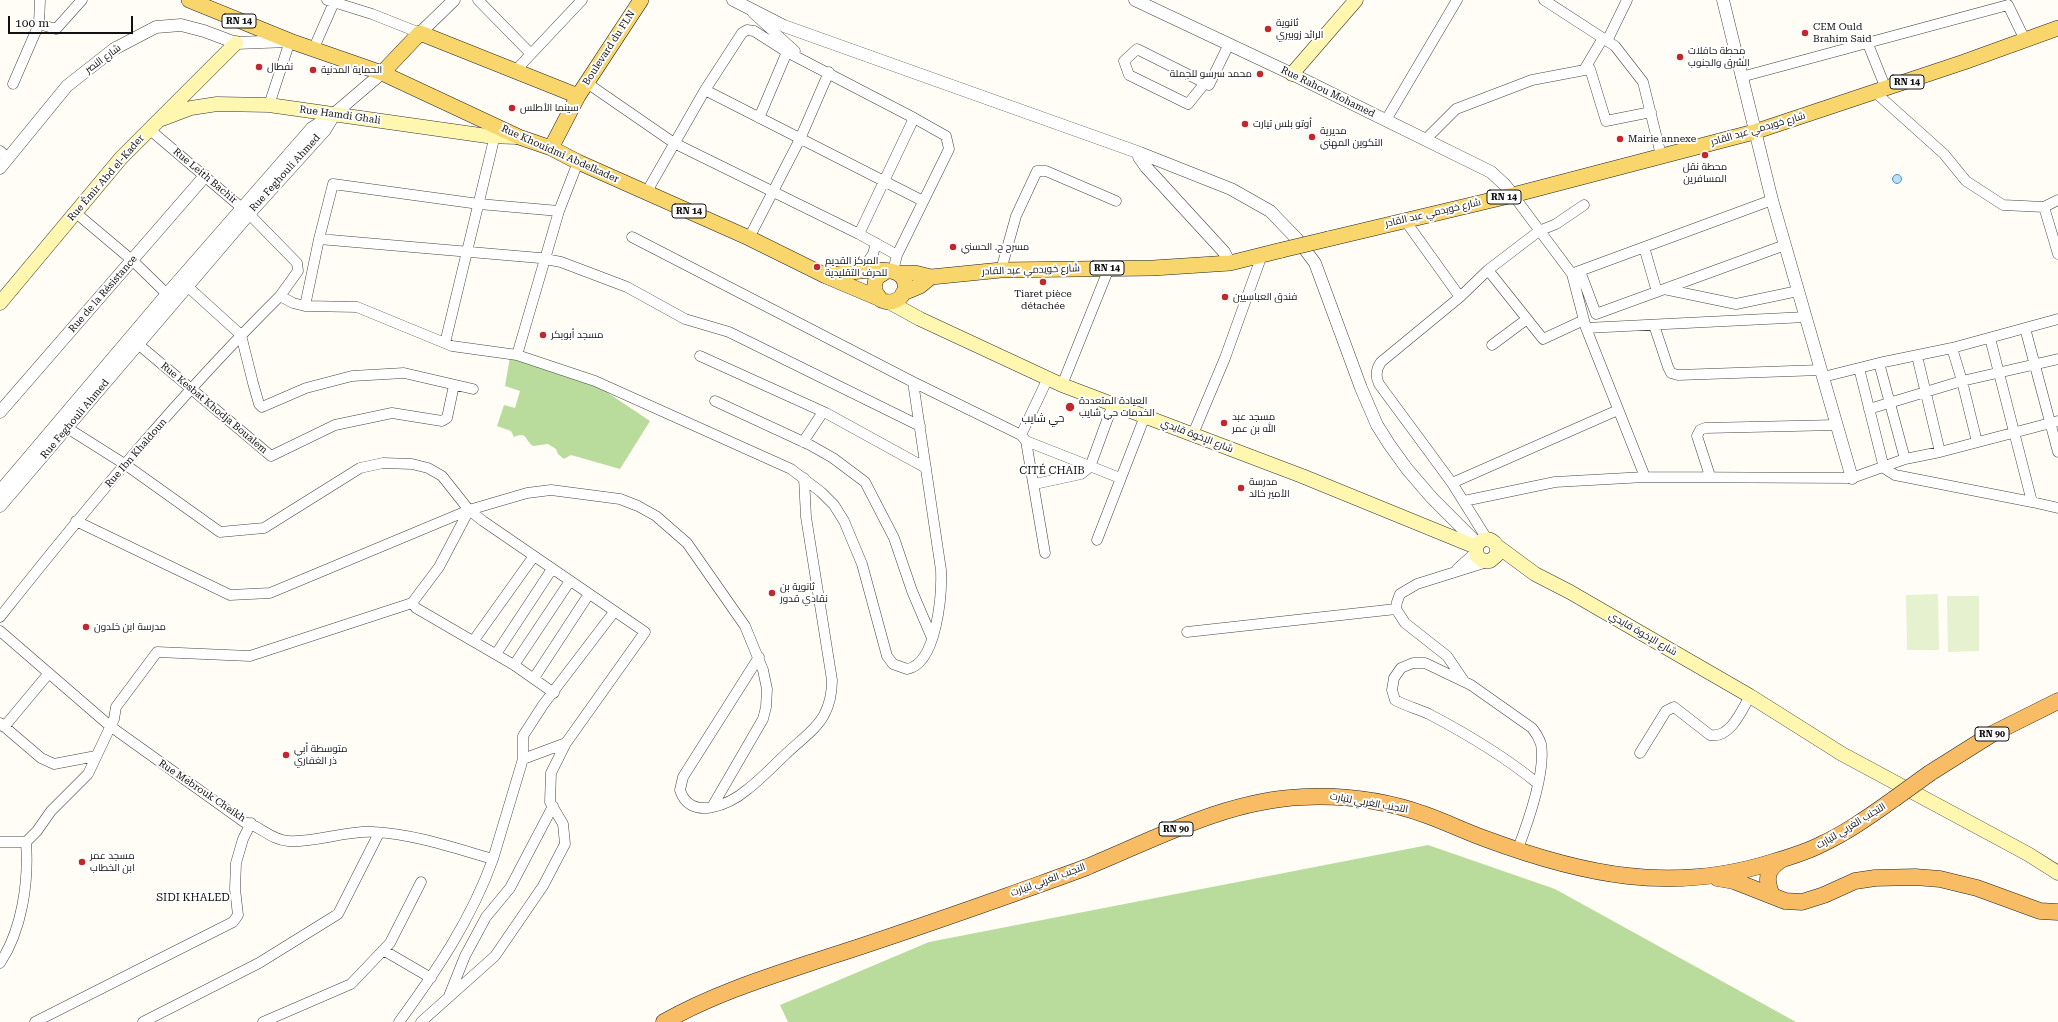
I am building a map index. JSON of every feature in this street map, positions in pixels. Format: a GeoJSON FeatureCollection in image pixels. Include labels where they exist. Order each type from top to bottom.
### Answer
{"type":"FeatureCollection","features":[{"type":"Feature","properties":{"kind":"highway","name":"التجنب الغربي لتيارت"},"geometry":{"type":"LineString","coordinates":[[664,1022],[732,989],[1086,867],[1155,837],[1218,813],[1272,800],[1326,796],[1375,802],[1429,816],[1517,851],[1564,865],[1609,874],[1659,879],[1708,877],[1751,869],[1823,844],[1992,734],[2058,701]]}},
{"type":"Feature","properties":{"kind":"highway"},"geometry":{"type":"LineString","coordinates":[[1762,890],[1769,872],[1774,865],[1783,859]]}},
{"type":"Feature","properties":{"kind":"highway"},"geometry":{"type":"LineString","coordinates":[[1751,869],[1748,882],[1785,901],[1802,902],[1824,896],[1855,881],[1875,878],[1915,877],[1957,883],[2040,911],[2057,911]]}},
{"type":"Feature","properties":{"kind":"highway"},"geometry":{"type":"LineString","coordinates":[[1708,877],[1734,881],[1762,890]]}},
{"type":"Feature","properties":{"kind":"main road","name":"Boulevard du FLN"},"geometry":{"type":"LineString","coordinates":[[551,148],[578,96],[641,0]]}},
{"type":"Feature","properties":{"kind":"main road"},"geometry":{"type":"LineString","coordinates":[[1292,74],[1356,0]]}},
{"type":"Feature","properties":{"kind":"main road","name":"RN 14"},"geometry":{"type":"LineString","coordinates":[[192,1],[290,41]]}},
{"type":"Feature","properties":{"kind":"main road","name":"شارع خويدمي عبد القادر"},"geometry":{"type":"LineString","coordinates":[[826,276],[915,273],[931,277],[1001,270],[1153,268],[1230,263],[1404,219],[1513,195],[1754,132],[1881,91],[2058,28]]}},
{"type":"Feature","properties":{"kind":"main road"},"geometry":{"type":"LineString","coordinates":[[382,73],[420,32],[578,96]]}},
{"type":"Feature","properties":{"kind":"main road","name":"Rue Khouidmi Abdelkader"},"geometry":{"type":"LineString","coordinates":[[290,41],[382,73],[519,137],[551,148],[646,193],[749,238],[826,276]]}},
{"type":"Feature","properties":{"kind":"main road","name":"Rue Émir Abd el-Kader"},"geometry":{"type":"LineString","coordinates":[[0,304],[121,158],[149,129],[162,119],[236,43]]}},
{"type":"Feature","properties":{"kind":"main road","name":"Rue Hamdi Ghali"},"geometry":{"type":"LineString","coordinates":[[162,119],[191,108],[217,104],[268,105],[487,136],[495,135],[519,137]]}},
{"type":"Feature","properties":{"kind":"main road"},"geometry":{"type":"LineString","coordinates":[[881,273],[905,284],[893,298],[874,290],[881,273]]}},
{"type":"Feature","properties":{"kind":"main road","name":"RN 14"},"geometry":{"type":"LineString","coordinates":[[826,276],[893,298]]}},
{"type":"Feature","properties":{"kind":"main road","name":"شارع خويدمي عبد القادر"},"geometry":{"type":"LineString","coordinates":[[893,298],[920,286],[931,277]]}},
{"type":"Feature","properties":{"kind":"main road","name":"شارع الإخوة قايدي"},"geometry":{"type":"LineString","coordinates":[[893,298],[920,319],[1062,385],[1483,546],[1577,596],[1750,696],[1842,754],[2028,854],[2058,874]]}},
{"type":"Feature","properties":{"kind":"main road"},"geometry":{"type":"LineString","coordinates":[[1483,546],[1497,555],[1489,561]]}},
{"type":"Feature","properties":{"kind":"main road","name":"شارع الإخوة قايدي"},"geometry":{"type":"LineString","coordinates":[[1489,561],[1535,574]]}},
{"type":"Feature","properties":{"kind":"street"},"geometry":{"type":"LineString","coordinates":[[13,84],[39,24],[40,0]]}},
{"type":"Feature","properties":{"kind":"street"},"geometry":{"type":"LineString","coordinates":[[39,24],[56,30],[82,0]]}},
{"type":"Feature","properties":{"kind":"street"},"geometry":{"type":"LineString","coordinates":[[313,50],[332,1],[420,32],[454,0]]}},
{"type":"Feature","properties":{"kind":"street"},"geometry":{"type":"LineString","coordinates":[[478,0],[532,54]]}},
{"type":"Feature","properties":{"kind":"street"},"geometry":{"type":"LineString","coordinates":[[516,70],[582,0]]}},
{"type":"Feature","properties":{"kind":"street"},"geometry":{"type":"LineString","coordinates":[[733,0],[749,9],[799,31],[1140,153],[1231,189],[1270,211],[1297,239],[1315,263],[1361,388],[1377,425],[1406,469],[1432,498],[1483,546]]}},
{"type":"Feature","properties":{"kind":"street","name":"Rue Rahou Mohamed"},"geometry":{"type":"LineString","coordinates":[[1135,0],[1292,74],[1491,172],[1513,195]]}},
{"type":"Feature","properties":{"kind":"street"},"geometry":{"type":"LineString","coordinates":[[1386,120],[1457,0]]}},
{"type":"Feature","properties":{"kind":"street"},"geometry":{"type":"LineString","coordinates":[[1544,0],[1615,46],[1643,82],[1661,156]]}},
{"type":"Feature","properties":{"kind":"street"},"geometry":{"type":"LineString","coordinates":[[1584,70],[1605,39],[1627,0]]}},
{"type":"Feature","properties":{"kind":"street"},"geometry":{"type":"LineString","coordinates":[[1723,0],[1754,132],[1772,200],[1852,478]]}},
{"type":"Feature","properties":{"kind":"street"},"geometry":{"type":"LineString","coordinates":[[1741,77],[1868,44],[2008,5],[2024,40]]}},
{"type":"Feature","properties":{"kind":"street"},"geometry":{"type":"LineString","coordinates":[[749,9],[798,53],[800,58]]}},
{"type":"Feature","properties":{"kind":"street","name":"شارع النصر"},"geometry":{"type":"LineString","coordinates":[[0,168],[4,155],[67,86],[114,49],[156,27],[181,25],[204,31],[236,43],[290,41]]}},
{"type":"Feature","properties":{"kind":"street"},"geometry":{"type":"LineString","coordinates":[[646,193],[705,90],[742,33],[747,30],[754,30],[787,52],[829,72],[946,136],[949,143],[949,148],[897,256],[881,273],[873,254],[876,243]]}},
{"type":"Feature","properties":{"kind":"street"},"geometry":{"type":"LineString","coordinates":[[268,105],[290,41]]}},
{"type":"Feature","properties":{"kind":"street"},"geometry":{"type":"LineString","coordinates":[[1205,83],[1188,104],[1129,75],[1124,61],[1137,49],[1205,83],[1209,85],[1228,44]]}},
{"type":"Feature","properties":{"kind":"street"},"geometry":{"type":"LineString","coordinates":[[1868,44],[1881,91],[1944,154],[1966,181],[2003,205],[2044,207],[2058,200]]}},
{"type":"Feature","properties":{"kind":"street"},"geometry":{"type":"LineString","coordinates":[[759,118],[787,52]]}},
{"type":"Feature","properties":{"kind":"street"},"geometry":{"type":"LineString","coordinates":[[1426,139],[1456,109],[1532,80],[1584,70],[1590,70],[1606,122],[1651,112]]}},
{"type":"Feature","properties":{"kind":"street"},"geometry":{"type":"LineString","coordinates":[[749,238],[800,139],[829,72]]}},
{"type":"Feature","properties":{"kind":"street","name":"Rue Feghouli Ahmed"},"geometry":{"type":"LineString","coordinates":[[170,298],[187,286],[312,128],[334,114],[382,73]]}},
{"type":"Feature","properties":{"kind":"street"},"geometry":{"type":"LineString","coordinates":[[587,83],[674,143],[859,234],[897,256]]}},
{"type":"Feature","properties":{"kind":"street"},"geometry":{"type":"LineString","coordinates":[[705,90],[923,200]]}},
{"type":"Feature","properties":{"kind":"street"},"geometry":{"type":"LineString","coordinates":[[859,234],[914,118]]}},
{"type":"Feature","properties":{"kind":"street","name":"Rue Leith Bachir"},"geometry":{"type":"LineString","coordinates":[[149,129],[245,211],[296,263],[298,271],[280,296]]}},
{"type":"Feature","properties":{"kind":"street"},"geometry":{"type":"LineString","coordinates":[[445,343],[495,135]]}},
{"type":"Feature","properties":{"kind":"street"},"geometry":{"type":"LineString","coordinates":[[1140,153],[1139,157],[1146,167],[1224,252],[1230,263]]}},
{"type":"Feature","properties":{"kind":"street"},"geometry":{"type":"LineString","coordinates":[[517,355],[559,211],[578,162]]}},
{"type":"Feature","properties":{"kind":"street"},"geometry":{"type":"LineString","coordinates":[[1001,270],[1016,216],[1037,171],[1046,171],[1116,201]]}},
{"type":"Feature","properties":{"kind":"street","name":"Rue de la Résistance"},"geometry":{"type":"LineString","coordinates":[[0,412],[205,176]]}},
{"type":"Feature","properties":{"kind":"street"},"geometry":{"type":"LineString","coordinates":[[305,306],[318,239],[333,184],[479,204],[559,211]]}},
{"type":"Feature","properties":{"kind":"street"},"geometry":{"type":"LineString","coordinates":[[1513,195],[1539,231],[1576,272],[1596,314],[1785,245]]}},
{"type":"Feature","properties":{"kind":"street"},"geometry":{"type":"LineString","coordinates":[[1576,272],[1772,200]]}},
{"type":"Feature","properties":{"kind":"street"},"geometry":{"type":"LineString","coordinates":[[1483,546],[1464,501],[1379,384],[1376,373],[1381,362],[1460,297],[1488,270],[1539,231],[1556,224],[1584,205]]}},
{"type":"Feature","properties":{"kind":"street"},"geometry":{"type":"LineString","coordinates":[[2044,207],[2058,254]]}},
{"type":"Feature","properties":{"kind":"street","name":"Rue Feghouli Ahmed"},"geometry":{"type":"LineString","coordinates":[[0,506],[63,426],[245,211]]}},
{"type":"Feature","properties":{"kind":"street"},"geometry":{"type":"LineString","coordinates":[[76,213],[132,261],[170,298]]}},
{"type":"Feature","properties":{"kind":"street"},"geometry":{"type":"LineString","coordinates":[[1404,219],[1460,297]]}},
{"type":"Feature","properties":{"kind":"street"},"geometry":{"type":"LineString","coordinates":[[632,237],[1023,438],[1090,467],[1120,478]]}},
{"type":"Feature","properties":{"kind":"street"},"geometry":{"type":"LineString","coordinates":[[318,239],[545,259],[561,262],[627,287],[685,319],[729,332],[920,426]]}},
{"type":"Feature","properties":{"kind":"street"},"geometry":{"type":"LineString","coordinates":[[1644,247],[1661,290]]}},
{"type":"Feature","properties":{"kind":"street"},"geometry":{"type":"LineString","coordinates":[[1193,434],[1225,358],[1262,255]]}},
{"type":"Feature","properties":{"kind":"street"},"geometry":{"type":"LineString","coordinates":[[1062,385],[1109,268]]}},
{"type":"Feature","properties":{"kind":"street"},"geometry":{"type":"LineString","coordinates":[[1488,270],[1543,339],[1585,324],[1654,325],[1806,316]]}},
{"type":"Feature","properties":{"kind":"street"},"geometry":{"type":"LineString","coordinates":[[1576,272],[1585,324],[1645,477]]}},
{"type":"Feature","properties":{"kind":"street"},"geometry":{"type":"LineString","coordinates":[[187,286],[241,335],[253,384],[259,404],[262,407],[306,388],[352,376],[404,373],[473,389]]}},
{"type":"Feature","properties":{"kind":"street"},"geometry":{"type":"LineString","coordinates":[[1661,290],[1736,304],[1798,291]]}},
{"type":"Feature","properties":{"kind":"street"},"geometry":{"type":"LineString","coordinates":[[280,296],[293,303],[305,306],[357,307],[445,343],[517,355],[595,381],[778,463],[804,478],[834,505],[844,521],[862,564],[890,661],[902,669],[916,666],[923,659],[932,638],[940,596],[941,570],[913,382]]}},
{"type":"Feature","properties":{"kind":"street","name":"Rue Ibn Khaldoun"},"geometry":{"type":"LineString","coordinates":[[0,617],[76,521],[191,389],[241,335],[280,296]]}},
{"type":"Feature","properties":{"kind":"street"},"geometry":{"type":"LineString","coordinates":[[1492,345],[1527,319]]}},
{"type":"Feature","properties":{"kind":"street"},"geometry":{"type":"LineString","coordinates":[[1654,325],[1671,373],[1678,375],[1822,374],[1859,368],[1952,348],[2058,319]]}},
{"type":"Feature","properties":{"kind":"street"},"geometry":{"type":"LineString","coordinates":[[2025,328],[2034,364],[2054,422],[2058,452]]}},
{"type":"Feature","properties":{"kind":"street"},"geometry":{"type":"LineString","coordinates":[[1990,338],[2032,502]]}},
{"type":"Feature","properties":{"kind":"street","name":"Rue Kesbat Khodja Boualem"},"geometry":{"type":"LineString","coordinates":[[134,342],[271,456],[335,425],[392,413],[442,421],[447,418],[454,385]]}},
{"type":"Feature","properties":{"kind":"street"},"geometry":{"type":"LineString","coordinates":[[1952,348],[1977,442]]}},
{"type":"Feature","properties":{"kind":"street"},"geometry":{"type":"LineString","coordinates":[[700,356],[823,412],[926,468]]}},
{"type":"Feature","properties":{"kind":"street"},"geometry":{"type":"LineString","coordinates":[[1916,356],[1940,452]]}},
{"type":"Feature","properties":{"kind":"street"},"geometry":{"type":"LineString","coordinates":[[1869,409],[1962,381],[2058,358]]}},
{"type":"Feature","properties":{"kind":"street"},"geometry":{"type":"LineString","coordinates":[[1879,363],[1905,459]]}},
{"type":"Feature","properties":{"kind":"street"},"geometry":{"type":"LineString","coordinates":[[1859,368],[1884,468],[1895,475],[2058,508]]}},
{"type":"Feature","properties":{"kind":"street"},"geometry":{"type":"LineString","coordinates":[[1045,553],[1035,484],[1023,438],[1048,378]]}},
{"type":"Feature","properties":{"kind":"street"},"geometry":{"type":"LineString","coordinates":[[715,401],[803,442],[833,458],[865,482],[894,538],[912,591],[932,638]]}},
{"type":"Feature","properties":{"kind":"street"},"geometry":{"type":"LineString","coordinates":[[1035,484],[1081,474],[1090,467],[1113,404]]}},
{"type":"Feature","properties":{"kind":"street"},"geometry":{"type":"LineString","coordinates":[[1452,484],[1618,410]]}},
{"type":"Feature","properties":{"kind":"street"},"geometry":{"type":"LineString","coordinates":[[803,442],[823,412]]}},
{"type":"Feature","properties":{"kind":"street"},"geometry":{"type":"LineString","coordinates":[[1097,540],[1145,416]]}},
{"type":"Feature","properties":{"kind":"street"},"geometry":{"type":"LineString","coordinates":[[1464,501],[1555,482],[1645,477],[1710,476],[1852,478],[1884,468],[1905,459],[1940,452],[2054,422]]}},
{"type":"Feature","properties":{"kind":"street"},"geometry":{"type":"LineString","coordinates":[[1710,476],[1698,436],[1700,430],[1705,428],[1837,425]]}},
{"type":"Feature","properties":{"kind":"street"},"geometry":{"type":"LineString","coordinates":[[63,426],[126,465],[220,532],[264,528],[360,468],[383,463],[412,464],[428,468],[442,476],[469,510],[614,612],[645,632],[566,743],[551,773],[550,802],[563,824],[565,844],[543,886],[495,956],[421,1022]]}},
{"type":"Feature","properties":{"kind":"street","name":"Rue Feghouli Ahmed"},"geometry":{"type":"LineString","coordinates":[[0,491],[63,426]]}},
{"type":"Feature","properties":{"kind":"street"},"geometry":{"type":"LineString","coordinates":[[759,657],[680,783],[680,790],[686,803],[699,809],[712,807],[731,800],[748,790],[817,724],[830,703],[832,680],[806,517],[804,478]]}},
{"type":"Feature","properties":{"kind":"street"},"geometry":{"type":"LineString","coordinates":[[76,521],[230,595],[253,596],[270,594],[469,510],[527,492],[551,490],[620,499],[638,506],[668,525],[687,543],[744,626],[759,657],[767,689],[766,707],[763,719],[712,807]]}},
{"type":"Feature","properties":{"kind":"street"},"geometry":{"type":"LineString","coordinates":[[0,842],[26,842],[37,831],[51,812],[88,774],[110,726],[116,707],[157,652],[250,656],[412,603],[439,567],[469,510]]}},
{"type":"Feature","properties":{"kind":"street"},"geometry":{"type":"LineString","coordinates":[[1454,572],[1483,546]]}},
{"type":"Feature","properties":{"kind":"street"},"geometry":{"type":"LineString","coordinates":[[474,640],[534,556]]}},
{"type":"Feature","properties":{"kind":"street"},"geometry":{"type":"LineString","coordinates":[[1465,682],[1447,656],[1405,623],[1396,609],[1400,594],[1405,590],[1431,579],[1489,561]]}},
{"type":"Feature","properties":{"kind":"street"},"geometry":{"type":"LineString","coordinates":[[496,654],[552,569]]}},
{"type":"Feature","properties":{"kind":"street"},"geometry":{"type":"LineString","coordinates":[[514,665],[570,581]]}},
{"type":"Feature","properties":{"kind":"street"},"geometry":{"type":"LineString","coordinates":[[534,678],[589,594]]}},
{"type":"Feature","properties":{"kind":"street"},"geometry":{"type":"LineString","coordinates":[[412,603],[416,608],[474,640],[514,665],[554,693]]}},
{"type":"Feature","properties":{"kind":"street"},"geometry":{"type":"LineString","coordinates":[[1187,632],[1396,609]]}},
{"type":"Feature","properties":{"kind":"street"},"geometry":{"type":"LineString","coordinates":[[399,1022],[431,978],[460,933],[482,891],[523,759],[523,736],[614,612]]}},
{"type":"Feature","properties":{"kind":"street","name":"Rue Mebrouk Cheikh"},"geometry":{"type":"LineString","coordinates":[[0,631],[110,726],[244,822],[251,823],[266,834],[288,841],[373,832],[428,840],[493,859]]}},
{"type":"Feature","properties":{"kind":"street"},"geometry":{"type":"LineString","coordinates":[[1517,851],[1529,819],[1537,783],[1541,757],[1541,745],[1538,735],[1532,728],[1465,682],[1425,663],[1414,663],[1401,668],[1394,678],[1392,690],[1395,700],[1407,707],[1425,712],[1477,740],[1500,755],[1537,783]]}},
{"type":"Feature","properties":{"kind":"street"},"geometry":{"type":"LineString","coordinates":[[49,673],[2,725],[41,758],[54,764],[96,756]]}},
{"type":"Feature","properties":{"kind":"street"},"geometry":{"type":"LineString","coordinates":[[1640,753],[1666,710],[1674,707],[1710,735],[1716,736],[1724,732],[1734,722],[1750,696]]}},
{"type":"Feature","properties":{"kind":"street"},"geometry":{"type":"LineString","coordinates":[[523,759],[566,743]]}},
{"type":"Feature","properties":{"kind":"street"},"geometry":{"type":"LineString","coordinates":[[447,1000],[464,956],[486,917],[510,888],[553,806]]}},
{"type":"Feature","properties":{"kind":"street"},"geometry":{"type":"LineString","coordinates":[[35,1022],[233,922],[238,915],[235,888],[236,863],[243,840],[251,823]]}},
{"type":"Feature","properties":{"kind":"street"},"geometry":{"type":"LineString","coordinates":[[143,1022],[259,963],[338,914],[380,833]]}},
{"type":"Feature","properties":{"kind":"street"},"geometry":{"type":"LineString","coordinates":[[0,963],[8,952],[21,910],[28,865],[26,842]]}},
{"type":"Feature","properties":{"kind":"street"},"geometry":{"type":"LineString","coordinates":[[263,1022],[351,984],[390,943],[421,882]]}},
{"type":"Feature","properties":{"kind":"street"},"geometry":{"type":"LineString","coordinates":[[383,950],[431,978]]}},
{"type":"Feature","properties":{"kind":"green space"},"geometry":{"type":"Polygon","coordinates":[[[510,357],[593,383],[650,421],[620,469],[571,455],[564,459],[558,454],[556,449],[548,444],[533,446],[524,436],[518,435],[514,437],[511,431],[497,426],[504,405],[515,408],[520,391],[505,386],[510,357]]]}},
{"type":"Feature","properties":{"kind":"green space"},"geometry":{"type":"Polygon","coordinates":[[[1938,594],[1939,650],[1907,650],[1906,595],[1938,594]]]}},
{"type":"Feature","properties":{"kind":"green space"},"geometry":{"type":"Polygon","coordinates":[[[1947,596],[1979,596],[1979,651],[1948,652],[1947,596]]]}},
{"type":"Feature","properties":{"kind":"green space"},"geometry":{"type":"Polygon","coordinates":[[[1428,845],[1555,889],[1796,1022],[788,1022],[780,1005],[929,942],[1428,845]]]}},
{"type":"Feature","properties":{"kind":"water"},"geometry":{"type":"Polygon","coordinates":[[[1897,174],[1902,179],[1897,184],[1892,179],[1897,174]]]}},
{"type":"Feature","properties":{"kind":"place","name":"ثانوية الرائد زوبيري"},"geometry":{"type":"Point","coordinates":[1268,29]}},
{"type":"Feature","properties":{"kind":"place","name":"CEM Ould Brahim Said"},"geometry":{"type":"Point","coordinates":[1805,33]}},
{"type":"Feature","properties":{"kind":"place","name":"محطة حافلات الشرق والجنوب"},"geometry":{"type":"Point","coordinates":[1680,57]}},
{"type":"Feature","properties":{"kind":"place","name":"نفطال"},"geometry":{"type":"Point","coordinates":[259,67]}},
{"type":"Feature","properties":{"kind":"place","name":"الحماية المدنية"},"geometry":{"type":"Point","coordinates":[313,70]}},
{"type":"Feature","properties":{"kind":"place","name":"محمد سرسو للجملة"},"geometry":{"type":"Point","coordinates":[1260,74]}},
{"type":"Feature","properties":{"kind":"place","name":"سينما الأطلس"},"geometry":{"type":"Point","coordinates":[512,108]}},
{"type":"Feature","properties":{"kind":"place","name":"أوتو بلس تيارت"},"geometry":{"type":"Point","coordinates":[1245,124]}},
{"type":"Feature","properties":{"kind":"place","name":"مديرية التكوين المهني"},"geometry":{"type":"Point","coordinates":[1312,137]}},
{"type":"Feature","properties":{"kind":"place","name":"Mairie annexe"},"geometry":{"type":"Point","coordinates":[1620,139]}},
{"type":"Feature","properties":{"kind":"place","name":"محطة نقل المسافرين"},"geometry":{"type":"Point","coordinates":[1705,155]}},
{"type":"Feature","properties":{"kind":"place","name":"مسرح ح. الحسني"},"geometry":{"type":"Point","coordinates":[953,247]}},
{"type":"Feature","properties":{"kind":"place","name":"المركز القديم للحرف التقليدية"},"geometry":{"type":"Point","coordinates":[817,267]}},
{"type":"Feature","properties":{"kind":"place","name":"Tiaret pièce détachée"},"geometry":{"type":"Point","coordinates":[1043,282]}},
{"type":"Feature","properties":{"kind":"place","name":"فندق العباسيين"},"geometry":{"type":"Point","coordinates":[1225,297]}},
{"type":"Feature","properties":{"kind":"place","name":"مسجد أبوبكر"},"geometry":{"type":"Point","coordinates":[543,335]}},
{"type":"Feature","properties":{"kind":"place","name":"العيادة المتعددة الخدمات حي شايب"},"geometry":{"type":"Point","coordinates":[1070,407]}},
{"type":"Feature","properties":{"kind":"place","name":"مسجد عبد الله بن عمر"},"geometry":{"type":"Point","coordinates":[1224,423]}},
{"type":"Feature","properties":{"kind":"place","name":"مدرسة الأمير خالد"},"geometry":{"type":"Point","coordinates":[1241,488]}},
{"type":"Feature","properties":{"kind":"place","name":"ثانوية بن نقادي قدور"},"geometry":{"type":"Point","coordinates":[772,593]}},
{"type":"Feature","properties":{"kind":"place","name":"مدرسة ابن خلدون"},"geometry":{"type":"Point","coordinates":[86,627]}},
{"type":"Feature","properties":{"kind":"place","name":"متوسطة أبي ذر الغفاري"},"geometry":{"type":"Point","coordinates":[286,755]}},
{"type":"Feature","properties":{"kind":"place","name":"مسجد عمر ابن الخطاب"},"geometry":{"type":"Point","coordinates":[82,862]}},
{"type":"Feature","properties":{"kind":"district","name":"حي شايب"},"geometry":{"type":"Point","coordinates":[1043,419]}},
{"type":"Feature","properties":{"kind":"district","name":"CITÉ CHAIB"},"geometry":{"type":"Point","coordinates":[1052,471]}},
{"type":"Feature","properties":{"kind":"district","name":"SIDI KHALED"},"geometry":{"type":"Point","coordinates":[193,898]}}]}
